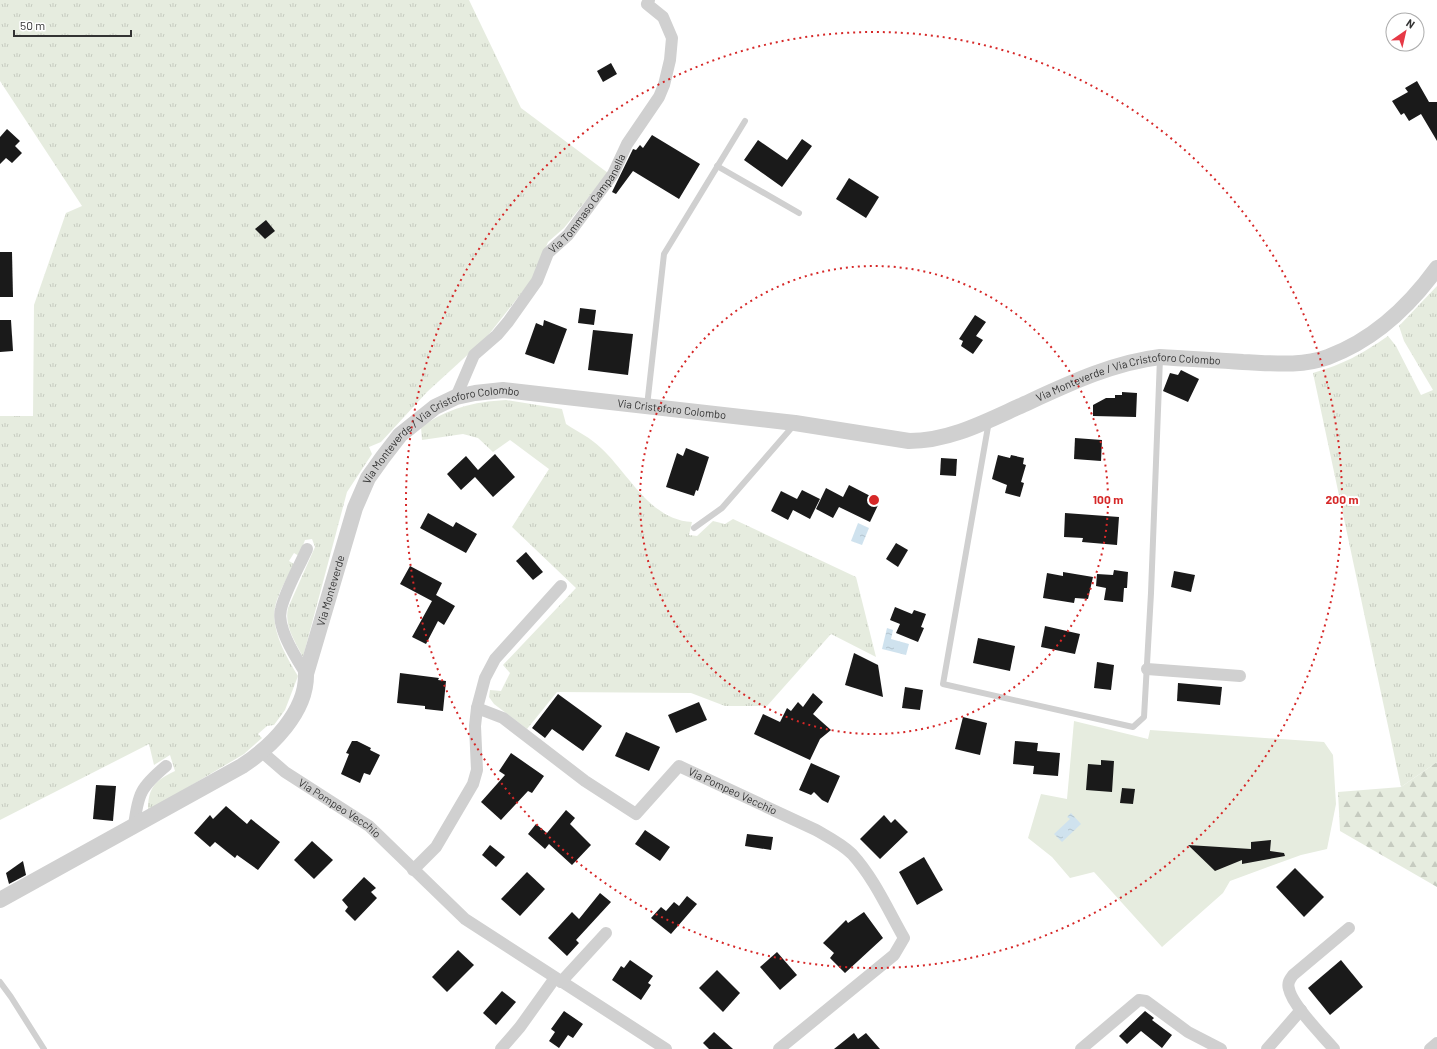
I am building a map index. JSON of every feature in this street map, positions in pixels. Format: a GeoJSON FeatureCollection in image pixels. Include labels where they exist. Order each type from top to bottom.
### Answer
{"type":"FeatureCollection","features":[{"type":"Feature","properties":{"kind":"street","name":"Via Tommaso Campanella"},"geometry":{"type":"LineString","coordinates":[[456,398],[474,355],[500,330],[537,281],[548,253],[568,235],[613,174],[630,139],[659,98],[670,60],[672,38],[663,17],[647,4],[649,0]]}},
{"type":"Feature","properties":{"kind":"street","name":"Via Monteverde / Via Cristoforo Colombo"},"geometry":{"type":"LineString","coordinates":[[795,424],[909,441],[928,441],[962,431],[989,420],[1090,375],[1112,368],[1160,357],[1282,364],[1307,362],[1327,358],[1378,332],[1420,291],[1437,268]]}},
{"type":"Feature","properties":{"kind":"street","name":"Via Monteverde / Via Cristoforo Colombo"},"geometry":{"type":"LineString","coordinates":[[355,508],[368,478],[400,435],[435,407],[456,398],[475,393],[503,390],[547,396]]}},
{"type":"Feature","properties":{"kind":"street","name":"Via Cristoforo Colombo"},"geometry":{"type":"LineString","coordinates":[[547,396],[795,424]]}},
{"type":"Feature","properties":{"kind":"street","name":"Via Monteverde"},"geometry":{"type":"LineString","coordinates":[[306,674],[355,508]]}},
{"type":"Feature","properties":{"kind":"street"},"geometry":{"type":"LineString","coordinates":[[0,900],[256,756],[285,728],[297,710],[306,682],[306,674],[293,652],[283,629],[280,610],[307,549]]}},
{"type":"Feature","properties":{"kind":"street"},"geometry":{"type":"LineString","coordinates":[[413,870],[436,847],[473,784],[477,770],[475,726],[476,708],[485,678],[495,659],[561,586]]}},
{"type":"Feature","properties":{"kind":"street"},"geometry":{"type":"LineString","coordinates":[[1147,669],[1240,676]]}},
{"type":"Feature","properties":{"kind":"street","name":"Via Pompeo Vecchio"},"geometry":{"type":"LineString","coordinates":[[476,708],[503,718],[585,781],[636,814],[679,766],[816,830],[836,841],[851,854],[866,872],[904,938],[894,955],[779,1049]]}},
{"type":"Feature","properties":{"kind":"street","name":"Via Pompeo Vecchio"},"geometry":{"type":"LineString","coordinates":[[256,756],[285,772],[369,826],[465,919],[666,1049]]}},
{"type":"Feature","properties":{"kind":"street"},"geometry":{"type":"LineString","coordinates":[[134,826],[137,802],[147,781],[166,766]]}},
{"type":"Feature","properties":{"kind":"street"},"geometry":{"type":"LineString","coordinates":[[1334,1049],[1292,999],[1288,988],[1289,980],[1293,975],[1349,928]]}},
{"type":"Feature","properties":{"kind":"street"},"geometry":{"type":"LineString","coordinates":[[501,1049],[558,980],[606,933]]}},
{"type":"Feature","properties":{"kind":"street"},"geometry":{"type":"LineString","coordinates":[[1081,1049],[1138,1000],[1146,1001],[1188,1032],[1221,1049]]}},
{"type":"Feature","properties":{"kind":"street"},"geometry":{"type":"LineString","coordinates":[[1267,1049],[1301,1010]]}},
{"type":"Feature","properties":{"kind":"street"},"geometry":{"type":"LineString","coordinates":[[1430,1049],[1437,1043]]}},
{"type":"Feature","properties":{"kind":"lane"},"geometry":{"type":"LineString","coordinates":[[647,408],[664,254],[745,121]]}},
{"type":"Feature","properties":{"kind":"lane"},"geometry":{"type":"LineString","coordinates":[[717,166],[799,213]]}},
{"type":"Feature","properties":{"kind":"lane"},"geometry":{"type":"LineString","coordinates":[[989,420],[943,684],[1133,727],[1144,717],[1160,357]]}},
{"type":"Feature","properties":{"kind":"lane"},"geometry":{"type":"LineString","coordinates":[[694,528],[722,508],[795,424]]}},
{"type":"Feature","properties":{"kind":"lane"},"geometry":{"type":"LineString","coordinates":[[0,982],[12,997],[44,1049]]}},
{"type":"Feature","properties":{"kind":"green space"},"geometry":{"type":"Polygon","coordinates":[[[0,0],[469,0],[521,108],[608,173],[564,228],[548,242],[534,277],[486,338],[427,392],[381,442],[369,447],[372,454],[347,492],[303,657],[291,633],[287,615],[288,608],[315,547],[312,539],[305,540],[299,556],[294,553],[289,561],[294,564],[280,593],[274,612],[280,641],[298,676],[285,710],[274,725],[267,726],[258,734],[262,738],[244,754],[148,811],[151,790],[162,778],[175,771],[170,755],[154,765],[149,744],[0,820],[0,416],[33,416],[34,305],[66,213],[82,206],[0,81],[0,0]]]}},
{"type":"Feature","properties":{"kind":"green space"},"geometry":{"type":"Polygon","coordinates":[[[1437,286],[1437,762],[1401,787],[1313,373],[1352,358],[1388,336],[1396,346],[1421,395],[1433,390],[1404,341],[1399,326],[1437,286]]]}},
{"type":"Feature","properties":{"kind":"green space"},"geometry":{"type":"Polygon","coordinates":[[[506,400],[562,409],[566,424],[597,444],[652,505],[677,519],[692,522],[689,535],[697,536],[713,521],[725,524],[733,519],[856,577],[876,657],[831,634],[767,706],[725,706],[691,693],[557,692],[527,729],[494,704],[489,697],[490,690],[501,691],[510,673],[503,665],[576,588],[512,527],[549,469],[510,440],[493,452],[478,438],[463,434],[422,440],[421,427],[441,415],[461,407],[482,402],[506,400]]]}},
{"type":"Feature","properties":{"kind":"green space"},"geometry":{"type":"Polygon","coordinates":[[[1074,721],[1148,739],[1150,730],[1324,742],[1333,755],[1336,804],[1327,849],[1301,855],[1230,881],[1223,893],[1162,947],[1094,872],[1070,878],[1052,857],[1028,838],[1041,794],[1067,799],[1074,721]]]}},
{"type":"Feature","properties":{"kind":"green space"},"geometry":{"type":"Polygon","coordinates":[[[1437,762],[1437,887],[1340,831],[1338,792],[1401,787],[1437,762]]]}},
{"type":"Feature","properties":{"kind":"water"},"geometry":{"type":"Polygon","coordinates":[[[858,523],[869,528],[862,545],[851,541],[858,523]]]}},
{"type":"Feature","properties":{"kind":"water"},"geometry":{"type":"Polygon","coordinates":[[[887,628],[893,630],[891,639],[909,644],[906,655],[882,649],[887,628]]]}},
{"type":"Feature","properties":{"kind":"water"},"geometry":{"type":"Polygon","coordinates":[[[1071,813],[1081,824],[1062,842],[1054,834],[1070,819],[1067,817],[1071,813]]]}},
{"type":"Feature","properties":{"kind":"building"},"geometry":{"type":"Polygon","coordinates":[[[611,63],[617,74],[603,82],[597,71],[611,63]]]}},
{"type":"Feature","properties":{"kind":"building"},"geometry":{"type":"Polygon","coordinates":[[[1417,81],[1429,102],[1437,102],[1437,141],[1421,114],[1409,121],[1404,113],[1401,115],[1392,101],[1408,92],[1405,88],[1417,81]]]}},
{"type":"Feature","properties":{"kind":"building"},"geometry":{"type":"Polygon","coordinates":[[[7,129],[20,141],[15,146],[22,153],[12,163],[6,158],[0,164],[0,137],[7,129]]]}},
{"type":"Feature","properties":{"kind":"building"},"geometry":{"type":"Polygon","coordinates":[[[652,135],[700,164],[679,199],[633,171],[616,194],[612,192],[633,149],[636,150],[640,145],[643,148],[652,135]]]}},
{"type":"Feature","properties":{"kind":"building"},"geometry":{"type":"Polygon","coordinates":[[[802,139],[812,146],[782,187],[744,160],[758,140],[787,160],[802,139]]]}},
{"type":"Feature","properties":{"kind":"building"},"geometry":{"type":"Polygon","coordinates":[[[849,178],[879,197],[866,218],[836,199],[849,178]]]}},
{"type":"Feature","properties":{"kind":"building"},"geometry":{"type":"Polygon","coordinates":[[[266,220],[275,231],[265,239],[255,229],[266,220]]]}},
{"type":"Feature","properties":{"kind":"building"},"geometry":{"type":"Polygon","coordinates":[[[0,252],[12,252],[13,297],[0,297],[0,252]]]}},
{"type":"Feature","properties":{"kind":"building"},"geometry":{"type":"Polygon","coordinates":[[[580,308],[596,310],[594,325],[578,323],[580,308]]]}},
{"type":"Feature","properties":{"kind":"building"},"geometry":{"type":"Polygon","coordinates":[[[975,315],[986,322],[976,336],[983,340],[973,354],[961,346],[963,341],[959,339],[975,315]]]}},
{"type":"Feature","properties":{"kind":"building"},"geometry":{"type":"Polygon","coordinates":[[[0,320],[11,320],[13,351],[0,352],[0,320]]]}},
{"type":"Feature","properties":{"kind":"building"},"geometry":{"type":"Polygon","coordinates":[[[544,320],[567,329],[554,364],[525,354],[536,323],[543,326],[544,320]]]}},
{"type":"Feature","properties":{"kind":"building"},"geometry":{"type":"Polygon","coordinates":[[[593,330],[633,334],[628,375],[588,370],[593,330]]]}},
{"type":"Feature","properties":{"kind":"building"},"geometry":{"type":"Polygon","coordinates":[[[1181,370],[1199,379],[1188,402],[1163,391],[1170,373],[1178,375],[1181,370]]]}},
{"type":"Feature","properties":{"kind":"building"},"geometry":{"type":"Polygon","coordinates":[[[1122,392],[1137,393],[1136,417],[1093,416],[1093,405],[1106,398],[1115,398],[1115,395],[1122,395],[1122,392]]]}},
{"type":"Feature","properties":{"kind":"building"},"geometry":{"type":"Polygon","coordinates":[[[1075,438],[1102,440],[1101,461],[1074,459],[1075,438]]]}},
{"type":"Feature","properties":{"kind":"building"},"geometry":{"type":"Polygon","coordinates":[[[686,448],[709,457],[698,491],[696,490],[694,496],[666,487],[677,453],[683,456],[686,448]]]}},
{"type":"Feature","properties":{"kind":"building"},"geometry":{"type":"Polygon","coordinates":[[[495,454],[515,477],[493,497],[475,477],[461,490],[447,474],[466,456],[478,470],[495,454]]]}},
{"type":"Feature","properties":{"kind":"building"},"geometry":{"type":"Polygon","coordinates":[[[998,455],[1010,458],[1011,455],[1024,458],[1023,464],[1026,465],[1021,482],[1024,483],[1020,497],[1005,493],[1007,485],[992,479],[998,455]]]}},
{"type":"Feature","properties":{"kind":"building"},"geometry":{"type":"Polygon","coordinates":[[[941,458],[957,459],[956,476],[940,475],[941,458]]]}},
{"type":"Feature","properties":{"kind":"building"},"geometry":{"type":"Polygon","coordinates":[[[849,485],[880,501],[870,522],[839,507],[833,518],[816,509],[826,488],[843,497],[849,485]]]}},
{"type":"Feature","properties":{"kind":"building"},"geometry":{"type":"Polygon","coordinates":[[[802,490],[820,499],[810,519],[793,510],[788,520],[771,511],[781,491],[797,499],[802,490]]]}},
{"type":"Feature","properties":{"kind":"building"},"geometry":{"type":"Polygon","coordinates":[[[428,513],[453,527],[456,522],[477,534],[466,553],[420,528],[428,513]]]}},
{"type":"Feature","properties":{"kind":"building"},"geometry":{"type":"Polygon","coordinates":[[[1065,513],[1119,517],[1117,545],[1082,542],[1083,538],[1064,537],[1065,513]]]}},
{"type":"Feature","properties":{"kind":"building"},"geometry":{"type":"Polygon","coordinates":[[[896,543],[908,550],[898,567],[886,559],[896,543]]]}},
{"type":"Feature","properties":{"kind":"building"},"geometry":{"type":"Polygon","coordinates":[[[526,552],[543,572],[533,580],[516,561],[526,552]]]}},
{"type":"Feature","properties":{"kind":"building"},"geometry":{"type":"Polygon","coordinates":[[[410,566],[442,583],[436,595],[455,606],[444,625],[438,621],[426,644],[412,637],[432,601],[400,584],[410,566]]]}},
{"type":"Feature","properties":{"kind":"building"},"geometry":{"type":"Polygon","coordinates":[[[1114,570],[1128,572],[1127,588],[1124,588],[1123,602],[1104,600],[1106,588],[1096,586],[1097,574],[1113,575],[1114,570]]]}},
{"type":"Feature","properties":{"kind":"building"},"geometry":{"type":"Polygon","coordinates":[[[1174,571],[1195,575],[1191,592],[1171,587],[1174,571]]]}},
{"type":"Feature","properties":{"kind":"building"},"geometry":{"type":"Polygon","coordinates":[[[1063,572],[1093,577],[1088,599],[1075,598],[1074,603],[1043,598],[1047,573],[1063,576],[1063,572]]]}},
{"type":"Feature","properties":{"kind":"building"},"geometry":{"type":"Polygon","coordinates":[[[895,607],[912,614],[914,610],[926,614],[921,627],[924,628],[918,642],[896,633],[900,624],[890,620],[895,607]]]}},
{"type":"Feature","properties":{"kind":"building"},"geometry":{"type":"Polygon","coordinates":[[[1045,626],[1080,634],[1075,654],[1041,647],[1045,626]]]}},
{"type":"Feature","properties":{"kind":"building"},"geometry":{"type":"Polygon","coordinates":[[[978,638],[1015,646],[1010,671],[973,663],[978,638]]]}},
{"type":"Feature","properties":{"kind":"building"},"geometry":{"type":"Polygon","coordinates":[[[854,653],[878,665],[883,697],[845,685],[854,653]]]}},
{"type":"Feature","properties":{"kind":"building"},"geometry":{"type":"Polygon","coordinates":[[[1097,662],[1114,665],[1111,690],[1094,688],[1097,662]]]}},
{"type":"Feature","properties":{"kind":"building"},"geometry":{"type":"Polygon","coordinates":[[[400,673],[439,678],[438,680],[446,681],[443,711],[425,709],[425,706],[397,703],[400,673]]]}},
{"type":"Feature","properties":{"kind":"building"},"geometry":{"type":"Polygon","coordinates":[[[1178,683],[1222,687],[1220,705],[1177,701],[1178,683]]]}},
{"type":"Feature","properties":{"kind":"building"},"geometry":{"type":"Polygon","coordinates":[[[905,687],[923,690],[920,710],[902,708],[905,687]]]}},
{"type":"Feature","properties":{"kind":"building"},"geometry":{"type":"Polygon","coordinates":[[[813,693],[823,702],[813,714],[831,730],[820,739],[810,760],[754,734],[763,714],[780,722],[787,708],[791,711],[798,702],[803,707],[813,693]]]}},
{"type":"Feature","properties":{"kind":"building"},"geometry":{"type":"Polygon","coordinates":[[[558,694],[602,726],[583,751],[552,729],[545,738],[532,728],[558,694]]]}},
{"type":"Feature","properties":{"kind":"building"},"geometry":{"type":"Polygon","coordinates":[[[699,702],[707,720],[676,733],[668,715],[699,702]]]}},
{"type":"Feature","properties":{"kind":"building"},"geometry":{"type":"Polygon","coordinates":[[[963,717],[987,723],[980,755],[955,749],[963,717]]]}},
{"type":"Feature","properties":{"kind":"building"},"geometry":{"type":"Polygon","coordinates":[[[626,732],[660,747],[649,771],[615,756],[626,732]]]}},
{"type":"Feature","properties":{"kind":"building"},"geometry":{"type":"Polygon","coordinates":[[[352,741],[357,741],[371,748],[370,750],[380,755],[370,775],[364,773],[360,783],[341,774],[349,754],[346,753],[352,741]]]}},
{"type":"Feature","properties":{"kind":"building"},"geometry":{"type":"Polygon","coordinates":[[[1015,741],[1038,743],[1037,751],[1060,753],[1058,776],[1033,774],[1034,766],[1013,764],[1015,741]]]}},
{"type":"Feature","properties":{"kind":"building"},"geometry":{"type":"Polygon","coordinates":[[[511,753],[544,776],[532,793],[528,791],[501,820],[481,802],[505,775],[499,771],[511,753]]]}},
{"type":"Feature","properties":{"kind":"building"},"geometry":{"type":"Polygon","coordinates":[[[1101,760],[1114,761],[1112,792],[1086,790],[1088,764],[1101,765],[1101,760]]]}},
{"type":"Feature","properties":{"kind":"building"},"geometry":{"type":"Polygon","coordinates":[[[811,763],[840,776],[828,803],[822,800],[814,792],[811,795],[799,790],[811,763]]]}},
{"type":"Feature","properties":{"kind":"building"},"geometry":{"type":"Polygon","coordinates":[[[96,785],[116,786],[113,821],[93,819],[96,785]]]}},
{"type":"Feature","properties":{"kind":"building"},"geometry":{"type":"Polygon","coordinates":[[[1122,788],[1135,789],[1133,804],[1120,803],[1122,788]]]}},
{"type":"Feature","properties":{"kind":"building"},"geometry":{"type":"Polygon","coordinates":[[[226,806],[247,824],[251,819],[280,842],[258,870],[237,855],[235,858],[215,842],[210,847],[194,833],[210,815],[213,819],[226,806]]]}},
{"type":"Feature","properties":{"kind":"building"},"geometry":{"type":"Polygon","coordinates":[[[566,810],[575,818],[570,824],[591,845],[572,865],[549,844],[545,849],[528,834],[536,824],[547,833],[566,810]]]}},
{"type":"Feature","properties":{"kind":"building"},"geometry":{"type":"Polygon","coordinates":[[[884,815],[891,823],[895,819],[908,832],[880,859],[860,839],[884,815]]]}},
{"type":"Feature","properties":{"kind":"building"},"geometry":{"type":"Polygon","coordinates":[[[645,830],[670,847],[660,861],[635,844],[645,830]]]}},
{"type":"Feature","properties":{"kind":"building"},"geometry":{"type":"Polygon","coordinates":[[[747,834],[773,837],[771,850],[745,846],[747,834]]]}},
{"type":"Feature","properties":{"kind":"building"},"geometry":{"type":"Polygon","coordinates":[[[1271,840],[1270,851],[1284,853],[1285,856],[1242,864],[1242,860],[1215,871],[1188,845],[1251,849],[1251,842],[1271,840]]]}},
{"type":"Feature","properties":{"kind":"building"},"geometry":{"type":"Polygon","coordinates":[[[312,841],[333,860],[314,879],[294,860],[312,841]]]}},
{"type":"Feature","properties":{"kind":"building"},"geometry":{"type":"Polygon","coordinates":[[[490,845],[505,857],[496,867],[482,855],[490,845]]]}},
{"type":"Feature","properties":{"kind":"building"},"geometry":{"type":"Polygon","coordinates":[[[924,857],[943,890],[917,905],[899,872],[924,857]]]}},
{"type":"Feature","properties":{"kind":"building"},"geometry":{"type":"Polygon","coordinates":[[[23,861],[26,875],[9,884],[6,873],[23,861]]]}},
{"type":"Feature","properties":{"kind":"building"},"geometry":{"type":"Polygon","coordinates":[[[1295,868],[1324,897],[1304,917],[1276,887],[1295,868]]]}},
{"type":"Feature","properties":{"kind":"building"},"geometry":{"type":"Polygon","coordinates":[[[527,872],[545,889],[520,916],[501,899],[527,872]]]}},
{"type":"Feature","properties":{"kind":"building"},"geometry":{"type":"Polygon","coordinates":[[[364,877],[376,888],[371,892],[377,898],[355,921],[345,911],[348,907],[342,900],[364,877]]]}},
{"type":"Feature","properties":{"kind":"building"},"geometry":{"type":"Polygon","coordinates":[[[600,893],[611,902],[576,940],[579,943],[567,956],[548,938],[572,912],[579,919],[600,893]]]}},
{"type":"Feature","properties":{"kind":"building"},"geometry":{"type":"Polygon","coordinates":[[[687,896],[697,904],[671,934],[651,918],[661,907],[666,911],[674,902],[679,906],[687,896]]]}},
{"type":"Feature","properties":{"kind":"building"},"geometry":{"type":"Polygon","coordinates":[[[864,912],[883,938],[845,973],[830,958],[834,953],[823,943],[846,920],[848,923],[864,912]]]}},
{"type":"Feature","properties":{"kind":"building"},"geometry":{"type":"Polygon","coordinates":[[[458,950],[474,965],[447,992],[432,977],[458,950]]]}},
{"type":"Feature","properties":{"kind":"building"},"geometry":{"type":"Polygon","coordinates":[[[777,952],[797,975],[780,990],[760,967],[777,952]]]}},
{"type":"Feature","properties":{"kind":"building"},"geometry":{"type":"Polygon","coordinates":[[[630,960],[653,976],[648,983],[651,985],[641,1000],[612,980],[621,966],[624,968],[630,960]]]}},
{"type":"Feature","properties":{"kind":"building"},"geometry":{"type":"Polygon","coordinates":[[[1341,960],[1363,987],[1330,1015],[1308,988],[1341,960]]]}},
{"type":"Feature","properties":{"kind":"building"},"geometry":{"type":"Polygon","coordinates":[[[717,970],[740,993],[723,1012],[699,988],[717,970]]]}},
{"type":"Feature","properties":{"kind":"building"},"geometry":{"type":"Polygon","coordinates":[[[502,991],[516,1002],[496,1025],[483,1013],[502,991]]]}},
{"type":"Feature","properties":{"kind":"building"},"geometry":{"type":"Polygon","coordinates":[[[564,1011],[583,1024],[573,1038],[568,1035],[559,1048],[549,1041],[555,1032],[551,1029],[564,1011]]]}},
{"type":"Feature","properties":{"kind":"building"},"geometry":{"type":"Polygon","coordinates":[[[1145,1011],[1154,1018],[1152,1020],[1172,1035],[1162,1048],[1141,1031],[1127,1044],[1119,1036],[1145,1011]]]}},
{"type":"Feature","properties":{"kind":"building"},"geometry":{"type":"Polygon","coordinates":[[[714,1032],[733,1049],[709,1049],[703,1043],[714,1032]]]}},
{"type":"Feature","properties":{"kind":"building"},"geometry":{"type":"Polygon","coordinates":[[[854,1033],[858,1039],[866,1033],[880,1049],[834,1049],[854,1033]]]}}]}
